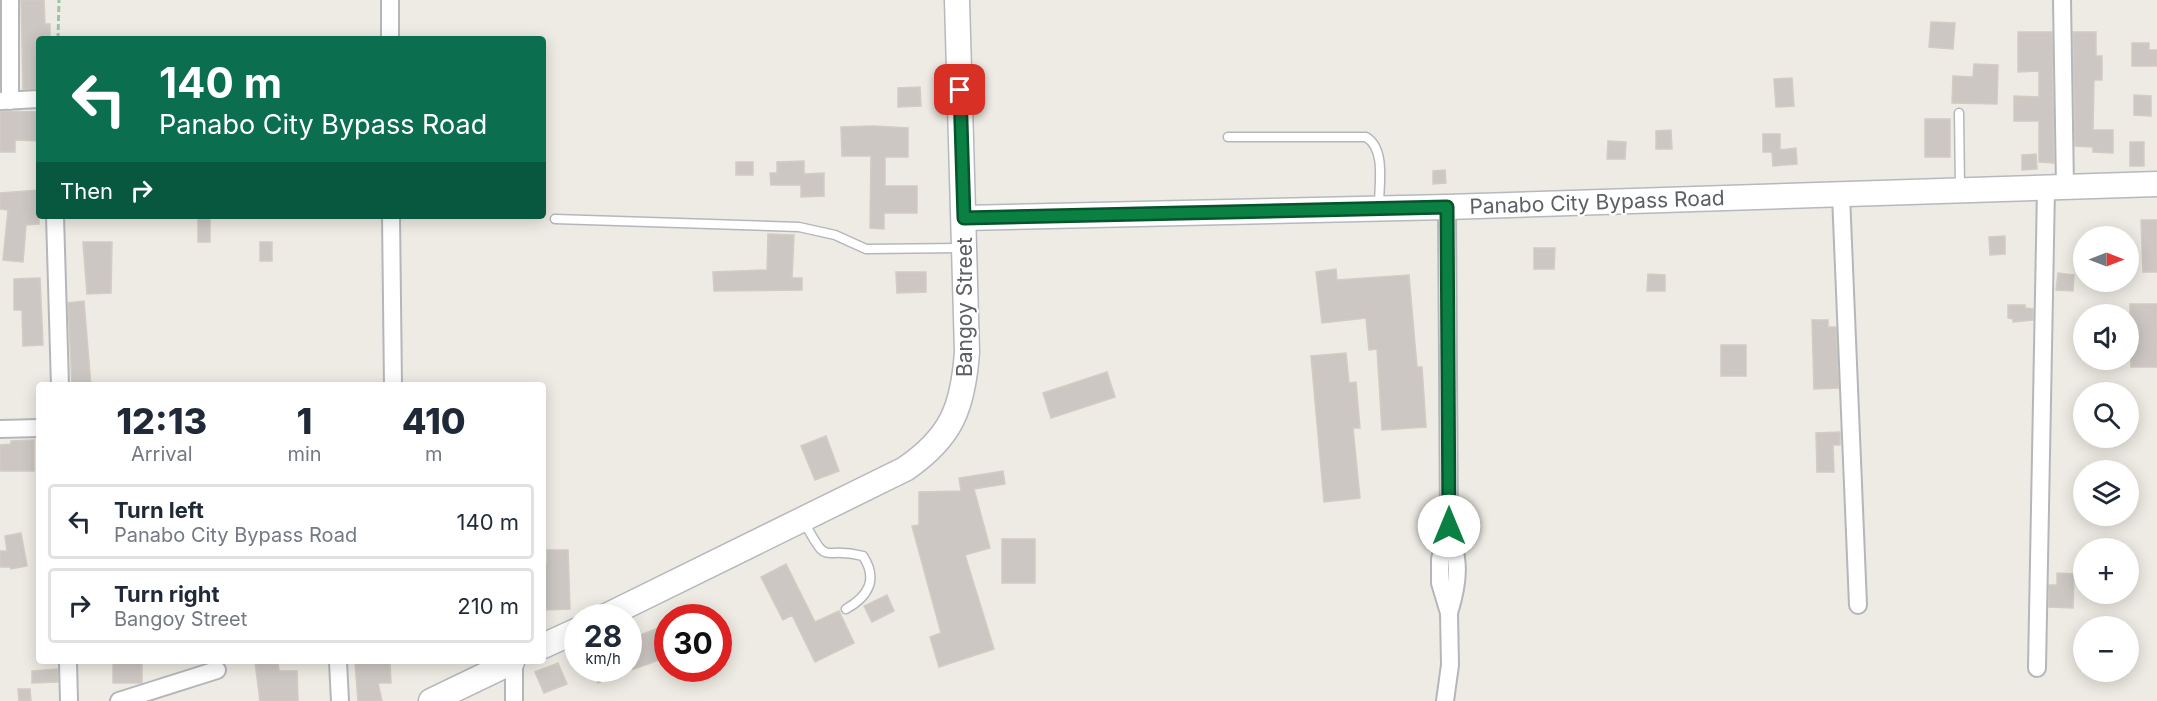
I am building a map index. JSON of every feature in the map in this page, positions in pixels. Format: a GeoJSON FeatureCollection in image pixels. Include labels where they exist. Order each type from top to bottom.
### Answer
{"type":"FeatureCollection","features":[{"type":"Feature","properties":{"kind":"main road","name":"Bangoy Street"},"geometry":{"type":"LineString","coordinates":[[631,604],[905,469],[925,456],[951,425],[959,407],[967,352],[957,0]]}},
{"type":"Feature","properties":{"kind":"main road","name":"Panabo City Bypass Road"},"geometry":{"type":"LineString","coordinates":[[964,218],[1379,209],[2157,184]]}},
{"type":"Feature","properties":{"kind":"main road"},"geometry":{"type":"LineString","coordinates":[[546,645],[564,636]]}},
{"type":"Feature","properties":{"kind":"main road"},"geometry":{"type":"LineString","coordinates":[[431,701],[509,664]]}},
{"type":"Feature","properties":{"kind":"street"},"geometry":{"type":"LineString","coordinates":[[10,0],[5,101],[36,99]]}},
{"type":"Feature","properties":{"kind":"street"},"geometry":{"type":"LineString","coordinates":[[390,0],[390,36]]}},
{"type":"Feature","properties":{"kind":"street"},"geometry":{"type":"LineString","coordinates":[[2037,668],[2062,0]]}},
{"type":"Feature","properties":{"kind":"street"},"geometry":{"type":"LineString","coordinates":[[1840,195],[1858,605]]}},
{"type":"Feature","properties":{"kind":"street"},"geometry":{"type":"LineString","coordinates":[[1445,701],[1450,664],[1449,613],[1440,583],[1440,559],[1449,526],[1447,207]]}},
{"type":"Feature","properties":{"kind":"street"},"geometry":{"type":"LineString","coordinates":[[55,219],[60,382]]}},
{"type":"Feature","properties":{"kind":"street"},"geometry":{"type":"LineString","coordinates":[[391,219],[393,382]]}},
{"type":"Feature","properties":{"kind":"street"},"geometry":{"type":"LineString","coordinates":[[0,429],[36,428]]}},
{"type":"Feature","properties":{"kind":"street"},"geometry":{"type":"LineString","coordinates":[[68,664],[69,701]]}},
{"type":"Feature","properties":{"kind":"street"},"geometry":{"type":"LineString","coordinates":[[338,664],[340,701]]}},
{"type":"Feature","properties":{"kind":"street"},"geometry":{"type":"LineString","coordinates":[[513,664],[514,701]]}},
{"type":"Feature","properties":{"kind":"street"},"geometry":{"type":"LineString","coordinates":[[119,701],[217,670]]}},
{"type":"Feature","properties":{"kind":"lane"},"geometry":{"type":"LineString","coordinates":[[1959,113],[1960,191]]}},
{"type":"Feature","properties":{"kind":"lane"},"geometry":{"type":"LineString","coordinates":[[1228,137],[1365,137],[1374,142],[1378,152],[1379,209]]}},
{"type":"Feature","properties":{"kind":"lane"},"geometry":{"type":"LineString","coordinates":[[555,219],[799,226],[819,229],[866,249],[964,248]]}},
{"type":"Feature","properties":{"kind":"lane"},"geometry":{"type":"LineString","coordinates":[[803,520],[820,551],[827,555],[863,556],[869,565],[872,582],[868,592],[846,609]]}},
{"type":"Feature","properties":{"kind":"path"},"geometry":{"type":"LineString","coordinates":[[58,36],[59,0]]}},
{"type":"Feature","properties":{"kind":"building"},"geometry":{"type":"Polygon","coordinates":[[[21,0],[44,0],[45,24],[50,24],[50,36],[36,36],[36,89],[23,89],[21,0]]]}},
{"type":"Feature","properties":{"kind":"building"},"geometry":{"type":"Polygon","coordinates":[[[1931,22],[1955,23],[1953,49],[1929,47],[1931,22]]]}},
{"type":"Feature","properties":{"kind":"building"},"geometry":{"type":"Polygon","coordinates":[[[2018,32],[2052,32],[2054,163],[2039,162],[2039,121],[2014,121],[2014,96],[2039,97],[2039,71],[2018,72],[2018,32]]]}},
{"type":"Feature","properties":{"kind":"building"},"geometry":{"type":"Polygon","coordinates":[[[2073,32],[2096,32],[2096,56],[2102,56],[2102,80],[2094,80],[2093,130],[2113,130],[2113,153],[2093,152],[2093,147],[2075,146],[2073,32]]]}},
{"type":"Feature","properties":{"kind":"building"},"geometry":{"type":"Polygon","coordinates":[[[2132,43],[2149,43],[2149,50],[2157,50],[2157,66],[2132,66],[2132,43]]]}},
{"type":"Feature","properties":{"kind":"building"},"geometry":{"type":"Polygon","coordinates":[[[1974,64],[1998,65],[1997,104],[1952,103],[1953,76],[1973,77],[1974,64]]]}},
{"type":"Feature","properties":{"kind":"building"},"geometry":{"type":"Polygon","coordinates":[[[1792,78],[1794,106],[1776,107],[1774,79],[1792,78]]]}},
{"type":"Feature","properties":{"kind":"building"},"geometry":{"type":"Polygon","coordinates":[[[920,87],[921,106],[898,107],[898,88],[920,87]]]}},
{"type":"Feature","properties":{"kind":"building"},"geometry":{"type":"Polygon","coordinates":[[[2134,95],[2151,96],[2151,116],[2134,115],[2134,95]]]}},
{"type":"Feature","properties":{"kind":"building"},"geometry":{"type":"Polygon","coordinates":[[[0,111],[36,112],[36,141],[15,140],[15,152],[0,152],[0,111]]]}},
{"type":"Feature","properties":{"kind":"building"},"geometry":{"type":"Polygon","coordinates":[[[1925,119],[1950,119],[1950,157],[1925,157],[1925,119]]]}},
{"type":"Feature","properties":{"kind":"building"},"geometry":{"type":"Polygon","coordinates":[[[841,127],[908,128],[908,157],[885,157],[885,186],[917,186],[917,213],[884,213],[884,229],[870,228],[871,156],[842,156],[841,127]]]}},
{"type":"Feature","properties":{"kind":"building"},"geometry":{"type":"Polygon","coordinates":[[[1671,130],[1672,149],[1656,149],[1656,131],[1671,130]]]}},
{"type":"Feature","properties":{"kind":"building"},"geometry":{"type":"Polygon","coordinates":[[[1763,134],[1780,134],[1780,150],[1796,148],[1797,164],[1773,166],[1772,152],[1763,152],[1763,134]]]}},
{"type":"Feature","properties":{"kind":"building"},"geometry":{"type":"Polygon","coordinates":[[[1608,141],[1626,142],[1625,159],[1607,159],[1608,141]]]}},
{"type":"Feature","properties":{"kind":"building"},"geometry":{"type":"Polygon","coordinates":[[[2130,142],[2144,142],[2144,166],[2130,166],[2130,142]]]}},
{"type":"Feature","properties":{"kind":"building"},"geometry":{"type":"Polygon","coordinates":[[[2036,154],[2037,169],[2022,170],[2022,155],[2036,154]]]}},
{"type":"Feature","properties":{"kind":"building"},"geometry":{"type":"Polygon","coordinates":[[[804,161],[804,174],[824,173],[824,196],[801,197],[801,185],[771,185],[770,173],[777,173],[777,162],[804,161]]]}},
{"type":"Feature","properties":{"kind":"building"},"geometry":{"type":"Polygon","coordinates":[[[736,162],[753,162],[753,175],[736,175],[736,162]]]}},
{"type":"Feature","properties":{"kind":"building"},"geometry":{"type":"Polygon","coordinates":[[[1445,170],[1446,183],[1433,184],[1433,171],[1445,170]]]}},
{"type":"Feature","properties":{"kind":"building"},"geometry":{"type":"Polygon","coordinates":[[[36,190],[36,219],[39,219],[39,224],[26,225],[23,262],[3,260],[8,210],[0,209],[0,193],[36,190]]]}},
{"type":"Feature","properties":{"kind":"building"},"geometry":{"type":"Polygon","coordinates":[[[198,219],[210,219],[210,242],[198,242],[198,219]]]}},
{"type":"Feature","properties":{"kind":"building"},"geometry":{"type":"Polygon","coordinates":[[[2141,220],[2157,220],[2157,272],[2143,272],[2141,220]]]}},
{"type":"Feature","properties":{"kind":"building"},"geometry":{"type":"Polygon","coordinates":[[[768,234],[794,235],[792,278],[802,278],[802,290],[714,291],[713,272],[767,270],[768,234]]]}},
{"type":"Feature","properties":{"kind":"building"},"geometry":{"type":"Polygon","coordinates":[[[2005,236],[2005,254],[1990,255],[1989,237],[2005,236]]]}},
{"type":"Feature","properties":{"kind":"building"},"geometry":{"type":"Polygon","coordinates":[[[83,242],[112,242],[111,293],[87,294],[83,242]]]}},
{"type":"Feature","properties":{"kind":"building"},"geometry":{"type":"Polygon","coordinates":[[[260,242],[272,242],[272,261],[260,261],[260,242]]]}},
{"type":"Feature","properties":{"kind":"building"},"geometry":{"type":"Polygon","coordinates":[[[1534,248],[1555,248],[1554,269],[1534,269],[1534,248]]]}},
{"type":"Feature","properties":{"kind":"building"},"geometry":{"type":"Polygon","coordinates":[[[1336,269],[1337,280],[1409,275],[1417,367],[1422,367],[1426,427],[1382,430],[1377,349],[1369,350],[1366,318],[1322,323],[1316,272],[1336,269]]]}},
{"type":"Feature","properties":{"kind":"building"},"geometry":{"type":"Polygon","coordinates":[[[896,272],[926,272],[926,292],[897,293],[896,272]]]}},
{"type":"Feature","properties":{"kind":"building"},"geometry":{"type":"Polygon","coordinates":[[[2058,273],[2073,275],[2073,291],[2056,290],[2058,273]]]}},
{"type":"Feature","properties":{"kind":"building"},"geometry":{"type":"Polygon","coordinates":[[[1648,274],[1665,275],[1665,291],[1647,291],[1648,274]]]}},
{"type":"Feature","properties":{"kind":"building"},"geometry":{"type":"Polygon","coordinates":[[[40,278],[43,345],[23,346],[22,310],[14,310],[14,279],[40,278]]]}},
{"type":"Feature","properties":{"kind":"building"},"geometry":{"type":"Polygon","coordinates":[[[84,301],[91,382],[72,382],[68,303],[84,301]]]}},
{"type":"Feature","properties":{"kind":"building"},"geometry":{"type":"Polygon","coordinates":[[[2139,304],[2157,304],[2157,367],[2139,367],[2139,304]]]}},
{"type":"Feature","properties":{"kind":"building"},"geometry":{"type":"Polygon","coordinates":[[[2008,305],[2025,305],[2025,308],[2033,309],[2033,320],[2013,322],[2013,319],[2008,318],[2008,305]]]}},
{"type":"Feature","properties":{"kind":"building"},"geometry":{"type":"Polygon","coordinates":[[[1812,320],[1828,320],[1828,327],[1836,327],[1839,388],[1814,389],[1812,320]]]}},
{"type":"Feature","properties":{"kind":"building"},"geometry":{"type":"Polygon","coordinates":[[[1721,345],[1746,345],[1746,376],[1721,376],[1721,345]]]}},
{"type":"Feature","properties":{"kind":"building"},"geometry":{"type":"Polygon","coordinates":[[[1346,353],[1349,383],[1356,382],[1360,428],[1353,428],[1360,498],[1324,502],[1311,356],[1346,353]]]}},
{"type":"Feature","properties":{"kind":"building"},"geometry":{"type":"Polygon","coordinates":[[[1107,372],[1115,397],[1051,418],[1043,393],[1107,372]]]}},
{"type":"Feature","properties":{"kind":"building"},"geometry":{"type":"Polygon","coordinates":[[[1840,432],[1840,445],[1833,445],[1834,472],[1817,472],[1816,433],[1840,432]]]}},
{"type":"Feature","properties":{"kind":"building"},"geometry":{"type":"Polygon","coordinates":[[[826,436],[839,471],[815,480],[801,446],[826,436]]]}},
{"type":"Feature","properties":{"kind":"building"},"geometry":{"type":"Polygon","coordinates":[[[34,440],[34,471],[0,471],[0,445],[11,444],[11,441],[34,440]]]}},
{"type":"Feature","properties":{"kind":"building"},"geometry":{"type":"Polygon","coordinates":[[[1003,471],[1005,484],[974,489],[990,548],[965,555],[994,649],[939,667],[930,637],[941,633],[912,526],[919,525],[919,492],[961,491],[959,478],[1003,471]]]}},
{"type":"Feature","properties":{"kind":"building"},"geometry":{"type":"Polygon","coordinates":[[[21,533],[27,566],[11,569],[0,567],[0,551],[7,551],[5,536],[21,533]]]}},
{"type":"Feature","properties":{"kind":"building"},"geometry":{"type":"Polygon","coordinates":[[[1002,539],[1035,539],[1035,583],[1002,583],[1002,539]]]}},
{"type":"Feature","properties":{"kind":"building"},"geometry":{"type":"Polygon","coordinates":[[[547,550],[568,550],[570,604],[564,604],[564,609],[546,610],[547,550]]]}},
{"type":"Feature","properties":{"kind":"building"},"geometry":{"type":"Polygon","coordinates":[[[786,564],[815,622],[839,611],[854,643],[815,662],[792,615],[783,620],[761,577],[786,564]]]}},
{"type":"Feature","properties":{"kind":"building"},"geometry":{"type":"Polygon","coordinates":[[[2057,573],[2073,574],[2073,608],[2049,607],[2049,585],[2057,585],[2057,573]]]}},
{"type":"Feature","properties":{"kind":"building"},"geometry":{"type":"Polygon","coordinates":[[[887,595],[894,611],[872,622],[864,606],[887,595]]]}},
{"type":"Feature","properties":{"kind":"building"},"geometry":{"type":"Polygon","coordinates":[[[654,630],[654,662],[642,666],[642,634],[654,630]]]}},
{"type":"Feature","properties":{"kind":"building"},"geometry":{"type":"Polygon","coordinates":[[[558,663],[564,682],[567,684],[544,693],[535,672],[558,663]]]}},
{"type":"Feature","properties":{"kind":"building"},"geometry":{"type":"Polygon","coordinates":[[[113,664],[142,664],[142,683],[113,683],[113,664]]]}},
{"type":"Feature","properties":{"kind":"building"},"geometry":{"type":"Polygon","coordinates":[[[255,664],[278,664],[279,671],[297,671],[298,701],[260,701],[255,664]]]}},
{"type":"Feature","properties":{"kind":"building"},"geometry":{"type":"Polygon","coordinates":[[[355,664],[390,664],[391,683],[378,683],[382,701],[358,701],[355,664]]]}},
{"type":"Feature","properties":{"kind":"building"},"geometry":{"type":"Polygon","coordinates":[[[58,669],[58,682],[32,683],[32,671],[58,669]]]}},
{"type":"Feature","properties":{"kind":"building"},"geometry":{"type":"Polygon","coordinates":[[[18,689],[30,689],[31,701],[19,701],[18,689]]]}},
{"type":"Feature","properties":{"kind":"route"},"geometry":{"type":"LineString","coordinates":[[960,90],[964,218],[1447,207],[1449,526]]}}]}
